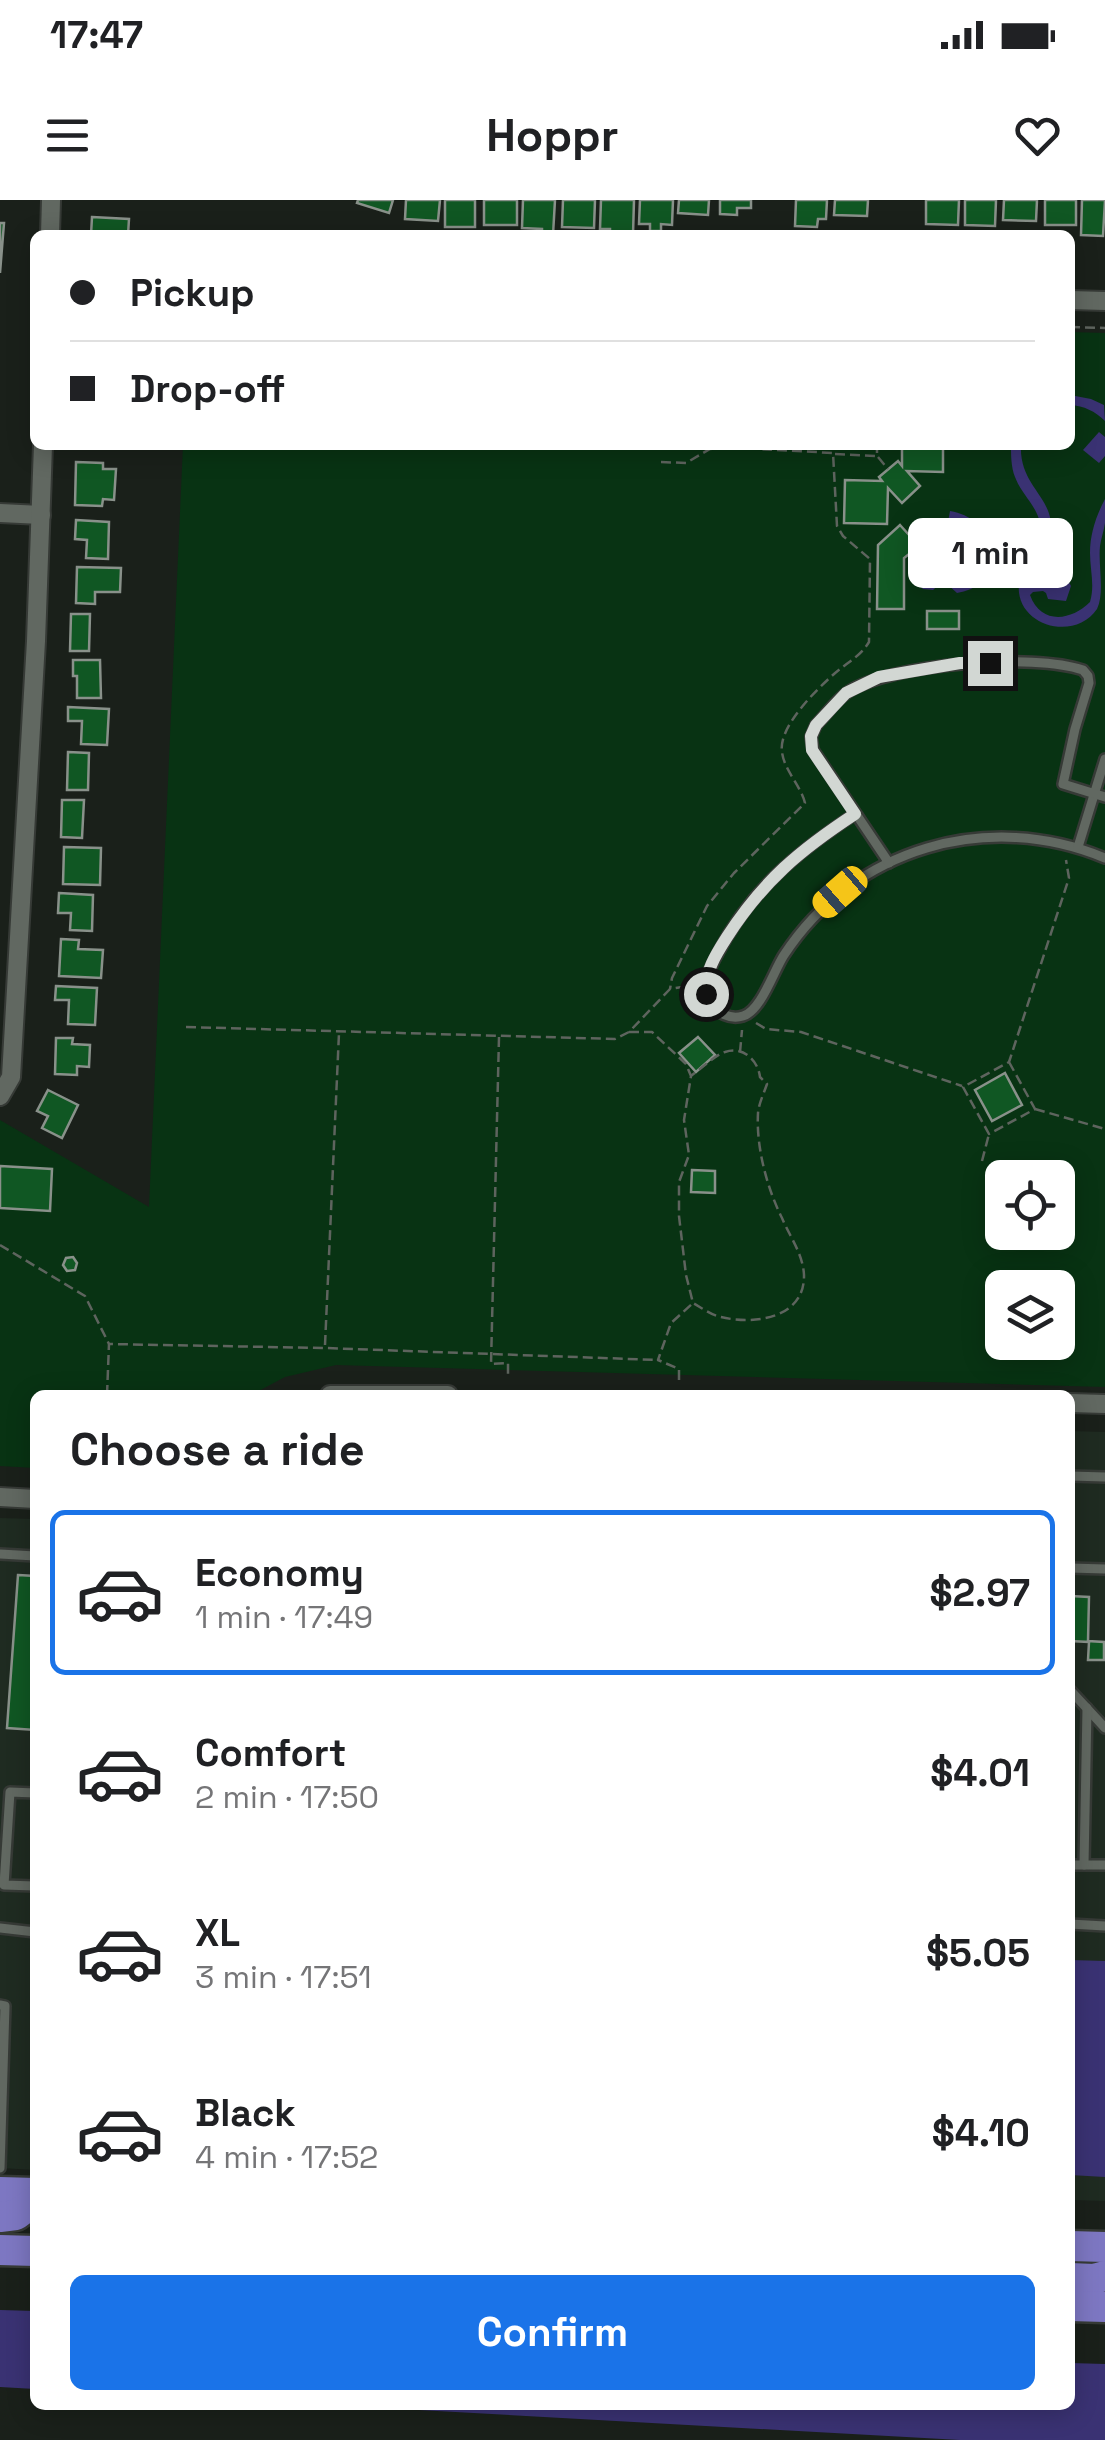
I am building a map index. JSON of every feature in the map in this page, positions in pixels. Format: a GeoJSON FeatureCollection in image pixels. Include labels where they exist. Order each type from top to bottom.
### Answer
{"type":"FeatureCollection","features":[{"type":"Feature","properties":{"kind":"highway"},"geometry":{"type":"LineString","coordinates":[[0,2192],[30,2194]]}},
{"type":"Feature","properties":{"kind":"highway"},"geometry":{"type":"LineString","coordinates":[[0,2217],[16,2215],[30,2205]]}},
{"type":"Feature","properties":{"kind":"highway"},"geometry":{"type":"LineString","coordinates":[[1075,2246],[1105,2247]]}},
{"type":"Feature","properties":{"kind":"highway"},"geometry":{"type":"LineString","coordinates":[[0,2250],[30,2252]]}},
{"type":"Feature","properties":{"kind":"highway"},"geometry":{"type":"LineString","coordinates":[[1075,2278],[1105,2276]]}},
{"type":"Feature","properties":{"kind":"highway"},"geometry":{"type":"LineString","coordinates":[[1075,2306],[1105,2307]]}},
{"type":"Feature","properties":{"kind":"street"},"geometry":{"type":"LineString","coordinates":[[50,230],[51,200]]}},
{"type":"Feature","properties":{"kind":"street"},"geometry":{"type":"LineString","coordinates":[[1075,300],[1105,301]]}},
{"type":"Feature","properties":{"kind":"street"},"geometry":{"type":"LineString","coordinates":[[0,1096],[11,1076],[43,450]]}},
{"type":"Feature","properties":{"kind":"street"},"geometry":{"type":"LineString","coordinates":[[0,513],[40,515]]}},
{"type":"Feature","properties":{"kind":"street"},"geometry":{"type":"LineString","coordinates":[[1075,1404],[1105,1404]]}},
{"type":"Feature","properties":{"kind":"street"},"geometry":{"type":"LineString","coordinates":[[0,1497],[30,1499]]}},
{"type":"Feature","properties":{"kind":"lane"},"geometry":{"type":"LineString","coordinates":[[889,863],[812,750],[811,736],[816,725],[846,693],[879,677],[960,663],[1020,662],[1084,670],[1089,683],[1063,784],[1100,795]]}},
{"type":"Feature","properties":{"kind":"lane"},"geometry":{"type":"LineString","coordinates":[[1078,847],[1100,795],[1105,760]]}},
{"type":"Feature","properties":{"kind":"lane"},"geometry":{"type":"LineString","coordinates":[[855,814],[821,836],[760,890],[721,948],[705,983],[706,994],[716,1010],[726,1016],[750,1013],[783,956],[819,911],[852,884],[928,846],[996,836],[1064,843],[1105,858]]}},
{"type":"Feature","properties":{"kind":"lane"},"geometry":{"type":"LineString","coordinates":[[1075,1476],[1105,1477]]}},
{"type":"Feature","properties":{"kind":"lane"},"geometry":{"type":"LineString","coordinates":[[0,1554],[30,1556]]}},
{"type":"Feature","properties":{"kind":"lane"},"geometry":{"type":"LineString","coordinates":[[1075,1568],[1105,1570]]}},
{"type":"Feature","properties":{"kind":"lane"},"geometry":{"type":"LineString","coordinates":[[1075,1695],[1105,1728]]}},
{"type":"Feature","properties":{"kind":"lane"},"geometry":{"type":"LineString","coordinates":[[1084,1865],[1087,1708]]}},
{"type":"Feature","properties":{"kind":"lane"},"geometry":{"type":"LineString","coordinates":[[30,1793],[10,1792],[4,1885],[30,1886]]}},
{"type":"Feature","properties":{"kind":"lane"},"geometry":{"type":"LineString","coordinates":[[1075,1865],[1105,1866]]}},
{"type":"Feature","properties":{"kind":"lane"},"geometry":{"type":"LineString","coordinates":[[1075,1924],[1105,1926]]}},
{"type":"Feature","properties":{"kind":"lane"},"geometry":{"type":"LineString","coordinates":[[0,1928],[30,1931]]}},
{"type":"Feature","properties":{"kind":"lane"},"geometry":{"type":"LineString","coordinates":[[0,2006],[5,2006],[0,2168]]}},
{"type":"Feature","properties":{"kind":"path"},"geometry":{"type":"LineString","coordinates":[[1075,326],[1105,328]]}},
{"type":"Feature","properties":{"kind":"path"},"geometry":{"type":"LineString","coordinates":[[661,462],[686,463],[708,450]]}},
{"type":"Feature","properties":{"kind":"path"},"geometry":{"type":"LineString","coordinates":[[771,450],[877,456]]}},
{"type":"Feature","properties":{"kind":"path"},"geometry":{"type":"LineString","coordinates":[[877,450],[877,456],[888,469]]}},
{"type":"Feature","properties":{"kind":"path"},"geometry":{"type":"LineString","coordinates":[[670,990],[672,978],[707,906],[734,872],[805,804],[781,752],[785,731],[806,702],[835,673],[862,654],[869,642],[870,559],[836,526],[834,454]]}},
{"type":"Feature","properties":{"kind":"path"},"geometry":{"type":"LineString","coordinates":[[964,1087],[1009,1062],[1068,878],[1064,843]]}},
{"type":"Feature","properties":{"kind":"path"},"geometry":{"type":"LineString","coordinates":[[186,1027],[615,1039],[628,1032],[670,990],[705,983]]}},
{"type":"Feature","properties":{"kind":"path"},"geometry":{"type":"LineString","coordinates":[[740,1052],[744,1016],[766,1029],[800,1032],[964,1087],[989,1134],[982,1161]]}},
{"type":"Feature","properties":{"kind":"path"},"geometry":{"type":"LineString","coordinates":[[325,1348],[339,1032]]}},
{"type":"Feature","properties":{"kind":"path"},"geometry":{"type":"LineString","coordinates":[[628,1032],[652,1032],[686,1064],[692,1076],[684,1120],[688,1155],[679,1182],[679,1216],[693,1303],[719,1317],[751,1320],[784,1314],[798,1298],[803,1283],[800,1254],[768,1184],[758,1109],[767,1084],[750,1056],[740,1052],[725,1052],[692,1076]]}},
{"type":"Feature","properties":{"kind":"path"},"geometry":{"type":"LineString","coordinates":[[499,1036],[490,1364],[508,1364],[508,1374]]}},
{"type":"Feature","properties":{"kind":"path"},"geometry":{"type":"LineString","coordinates":[[1009,1062],[1034,1109]]}},
{"type":"Feature","properties":{"kind":"path"},"geometry":{"type":"LineString","coordinates":[[989,1134],[1034,1109],[1105,1129]]}},
{"type":"Feature","properties":{"kind":"path"},"geometry":{"type":"LineString","coordinates":[[0,1246],[85,1296],[109,1344],[106,1390]]}},
{"type":"Feature","properties":{"kind":"path"},"geometry":{"type":"LineString","coordinates":[[658,1360],[670,1323],[693,1303]]}},
{"type":"Feature","properties":{"kind":"path"},"geometry":{"type":"LineString","coordinates":[[109,1344],[658,1360],[679,1369],[679,1380]]}},
{"type":"Feature","properties":{"kind":"shaded area"},"geometry":{"type":"Polygon","coordinates":[[[1075,396],[1104,405],[1105,421],[1097,414],[1075,406],[1075,396]]]}},
{"type":"Feature","properties":{"kind":"shaded area"},"geometry":{"type":"Polygon","coordinates":[[[1099,432],[1105,437],[1105,456],[1099,463],[1083,450],[1099,432]]]}},
{"type":"Feature","properties":{"kind":"shaded area"},"geometry":{"type":"Polygon","coordinates":[[[1011,450],[1021,450],[1025,470],[1050,516],[1049,540],[1034,579],[1041,585],[1053,578],[1071,586],[1066,601],[1048,599],[1043,591],[1030,595],[1035,605],[1049,615],[1066,616],[1090,602],[1091,539],[1105,499],[1099,602],[1087,619],[1074,625],[1061,627],[1035,619],[1020,598],[1020,578],[1037,548],[1031,535],[1040,535],[1040,526],[1012,465],[1011,450]]]}},
{"type":"Feature","properties":{"kind":"shaded area"},"geometry":{"type":"Polygon","coordinates":[[[950,511],[971,519],[985,533],[990,547],[983,548],[980,554],[983,577],[974,587],[957,593],[946,583],[933,590],[923,589],[917,583],[923,567],[921,547],[926,536],[948,522],[950,511]]]}},
{"type":"Feature","properties":{"kind":"shaded area"},"geometry":{"type":"Polygon","coordinates":[[[1075,1431],[1105,1432],[1105,2201],[1075,2200],[1075,1431]]]}},
{"type":"Feature","properties":{"kind":"shaded area"},"geometry":{"type":"Polygon","coordinates":[[[0,1518],[30,1519],[30,2170],[0,2168],[0,1518]]]}},
{"type":"Feature","properties":{"kind":"shaded area"},"geometry":{"type":"Polygon","coordinates":[[[1075,1960],[1105,1961],[1105,2177],[1075,2175],[1075,1960]]]}},
{"type":"Feature","properties":{"kind":"shaded area"},"geometry":{"type":"Polygon","coordinates":[[[0,2310],[30,2311],[30,2389],[0,2387],[0,2310]]]}},
{"type":"Feature","properties":{"kind":"shaded area"},"geometry":{"type":"Polygon","coordinates":[[[1075,2363],[1105,2364],[1105,2440],[960,2440],[418,2410],[1075,2410],[1075,2363]]]}},
{"type":"Feature","properties":{"kind":"green space"},"geometry":{"type":"Polygon","coordinates":[[[1075,332],[1105,333],[1105,1387],[336,1365],[285,1377],[260,1390],[30,1390],[30,1468],[0,1466],[0,1120],[149,1207],[183,450],[1075,450],[1075,332]]]}},
{"type":"Feature","properties":{"kind":"building"},"geometry":{"type":"Polygon","coordinates":[[[393,200],[389,213],[357,203],[393,200]]]}},
{"type":"Feature","properties":{"kind":"building"},"geometry":{"type":"Polygon","coordinates":[[[406,200],[440,200],[438,221],[405,219],[406,200]]]}},
{"type":"Feature","properties":{"kind":"building"},"geometry":{"type":"Polygon","coordinates":[[[445,200],[475,200],[475,227],[445,227],[445,200]]]}},
{"type":"Feature","properties":{"kind":"building"},"geometry":{"type":"Polygon","coordinates":[[[484,200],[517,200],[517,225],[484,225],[484,200]]]}},
{"type":"Feature","properties":{"kind":"building"},"geometry":{"type":"Polygon","coordinates":[[[523,200],[555,200],[553,230],[522,228],[523,200]]]}},
{"type":"Feature","properties":{"kind":"building"},"geometry":{"type":"Polygon","coordinates":[[[563,200],[595,200],[594,228],[562,227],[563,200]]]}},
{"type":"Feature","properties":{"kind":"building"},"geometry":{"type":"Polygon","coordinates":[[[601,200],[634,200],[633,230],[600,229],[601,200]]]}},
{"type":"Feature","properties":{"kind":"building"},"geometry":{"type":"Polygon","coordinates":[[[640,200],[673,200],[672,225],[661,224],[661,230],[650,230],[650,224],[639,224],[640,200]]]}},
{"type":"Feature","properties":{"kind":"building"},"geometry":{"type":"Polygon","coordinates":[[[679,200],[709,200],[708,215],[678,213],[679,200]]]}},
{"type":"Feature","properties":{"kind":"building"},"geometry":{"type":"Polygon","coordinates":[[[720,200],[751,200],[751,208],[737,208],[737,215],[720,214],[720,200]]]}},
{"type":"Feature","properties":{"kind":"building"},"geometry":{"type":"Polygon","coordinates":[[[796,200],[827,200],[826,219],[818,219],[817,227],[795,226],[796,200]]]}},
{"type":"Feature","properties":{"kind":"building"},"geometry":{"type":"Polygon","coordinates":[[[835,200],[868,200],[867,216],[834,215],[835,200]]]}},
{"type":"Feature","properties":{"kind":"building"},"geometry":{"type":"Polygon","coordinates":[[[926,200],[959,200],[958,225],[926,224],[926,200]]]}},
{"type":"Feature","properties":{"kind":"building"},"geometry":{"type":"Polygon","coordinates":[[[965,200],[996,200],[995,226],[965,225],[965,200]]]}},
{"type":"Feature","properties":{"kind":"building"},"geometry":{"type":"Polygon","coordinates":[[[1004,200],[1037,200],[1036,221],[1003,220],[1004,200]]]}},
{"type":"Feature","properties":{"kind":"building"},"geometry":{"type":"Polygon","coordinates":[[[1045,200],[1076,200],[1076,225],[1045,225],[1045,200]]]}},
{"type":"Feature","properties":{"kind":"building"},"geometry":{"type":"Polygon","coordinates":[[[1082,200],[1105,200],[1103,236],[1081,235],[1082,200]]]}},
{"type":"Feature","properties":{"kind":"building"},"geometry":{"type":"Polygon","coordinates":[[[92,217],[129,219],[128,230],[91,230],[92,217]]]}},
{"type":"Feature","properties":{"kind":"building"},"geometry":{"type":"Polygon","coordinates":[[[0,223],[4,223],[0,273],[0,223]]]}},
{"type":"Feature","properties":{"kind":"building"},"geometry":{"type":"Polygon","coordinates":[[[902,450],[943,450],[943,472],[907,471],[920,486],[902,503],[888,488],[887,524],[844,523],[845,480],[882,481],[879,477],[898,461],[902,466],[902,450]]]}},
{"type":"Feature","properties":{"kind":"building"},"geometry":{"type":"Polygon","coordinates":[[[76,462],[103,463],[103,469],[116,469],[114,500],[103,499],[102,506],[75,505],[76,462]]]}},
{"type":"Feature","properties":{"kind":"building"},"geometry":{"type":"Polygon","coordinates":[[[76,520],[109,522],[108,559],[86,558],[87,540],[75,539],[76,520]]]}},
{"type":"Feature","properties":{"kind":"building"},"geometry":{"type":"Polygon","coordinates":[[[900,525],[919,546],[904,558],[904,609],[877,609],[878,545],[900,525]]]}},
{"type":"Feature","properties":{"kind":"building"},"geometry":{"type":"Polygon","coordinates":[[[77,567],[121,568],[120,592],[95,592],[95,604],[76,603],[77,567]]]}},
{"type":"Feature","properties":{"kind":"building"},"geometry":{"type":"Polygon","coordinates":[[[927,611],[959,611],[959,629],[927,629],[927,611]]]}},
{"type":"Feature","properties":{"kind":"building"},"geometry":{"type":"Polygon","coordinates":[[[71,614],[90,614],[89,651],[70,651],[71,614]]]}},
{"type":"Feature","properties":{"kind":"building"},"geometry":{"type":"Polygon","coordinates":[[[73,660],[100,660],[101,698],[77,698],[73,660]]]}},
{"type":"Feature","properties":{"kind":"building"},"geometry":{"type":"Polygon","coordinates":[[[68,707],[109,709],[107,745],[81,744],[82,721],[68,721],[68,707]]]}},
{"type":"Feature","properties":{"kind":"building"},"geometry":{"type":"Polygon","coordinates":[[[68,752],[89,753],[88,790],[67,790],[68,752]]]}},
{"type":"Feature","properties":{"kind":"building"},"geometry":{"type":"Polygon","coordinates":[[[62,800],[84,800],[82,838],[61,837],[62,800]]]}},
{"type":"Feature","properties":{"kind":"building"},"geometry":{"type":"Polygon","coordinates":[[[64,847],[101,848],[100,885],[63,884],[64,847]]]}},
{"type":"Feature","properties":{"kind":"building"},"geometry":{"type":"Polygon","coordinates":[[[59,893],[93,895],[92,931],[70,930],[71,913],[58,913],[59,893]]]}},
{"type":"Feature","properties":{"kind":"building"},"geometry":{"type":"Polygon","coordinates":[[[61,939],[79,940],[78,949],[103,950],[101,978],[59,976],[61,939]]]}},
{"type":"Feature","properties":{"kind":"building"},"geometry":{"type":"Polygon","coordinates":[[[56,986],[97,988],[95,1025],[68,1024],[69,1000],[55,1000],[56,986]]]}},
{"type":"Feature","properties":{"kind":"building"},"geometry":{"type":"Polygon","coordinates":[[[698,1037],[715,1055],[696,1072],[679,1053],[698,1037]]]}},
{"type":"Feature","properties":{"kind":"building"},"geometry":{"type":"Polygon","coordinates":[[[56,1038],[73,1038],[72,1044],[90,1045],[89,1067],[77,1066],[77,1075],[55,1074],[56,1038]]]}},
{"type":"Feature","properties":{"kind":"building"},"geometry":{"type":"Polygon","coordinates":[[[1005,1073],[1022,1105],[992,1121],[975,1090],[1005,1073]]]}},
{"type":"Feature","properties":{"kind":"building"},"geometry":{"type":"Polygon","coordinates":[[[48,1090],[78,1105],[62,1138],[42,1128],[48,1116],[37,1111],[48,1090]]]}},
{"type":"Feature","properties":{"kind":"building"},"geometry":{"type":"Polygon","coordinates":[[[0,1166],[52,1169],[50,1211],[0,1208],[0,1166]]]}},
{"type":"Feature","properties":{"kind":"building"},"geometry":{"type":"Polygon","coordinates":[[[692,1170],[715,1171],[715,1193],[691,1192],[692,1170]]]}},
{"type":"Feature","properties":{"kind":"building"},"geometry":{"type":"Polygon","coordinates":[[[73,1257],[77,1263],[75,1270],[67,1271],[63,1265],[66,1258],[73,1257]]]}},
{"type":"Feature","properties":{"kind":"building"},"geometry":{"type":"Polygon","coordinates":[[[18,1575],[30,1576],[30,1730],[7,1728],[18,1575]]]}},
{"type":"Feature","properties":{"kind":"building"},"geometry":{"type":"Polygon","coordinates":[[[1075,1596],[1089,1597],[1088,1641],[1104,1642],[1104,1660],[1088,1660],[1089,1642],[1075,1641],[1075,1596]]]}},
{"type":"Feature","properties":{"kind":"route"},"geometry":{"type":"LineString","coordinates":[[706,994],[710,968],[760,890],[821,836],[855,814],[812,750],[811,736],[816,725],[846,693],[879,677],[960,663],[990,663]]}}]}
